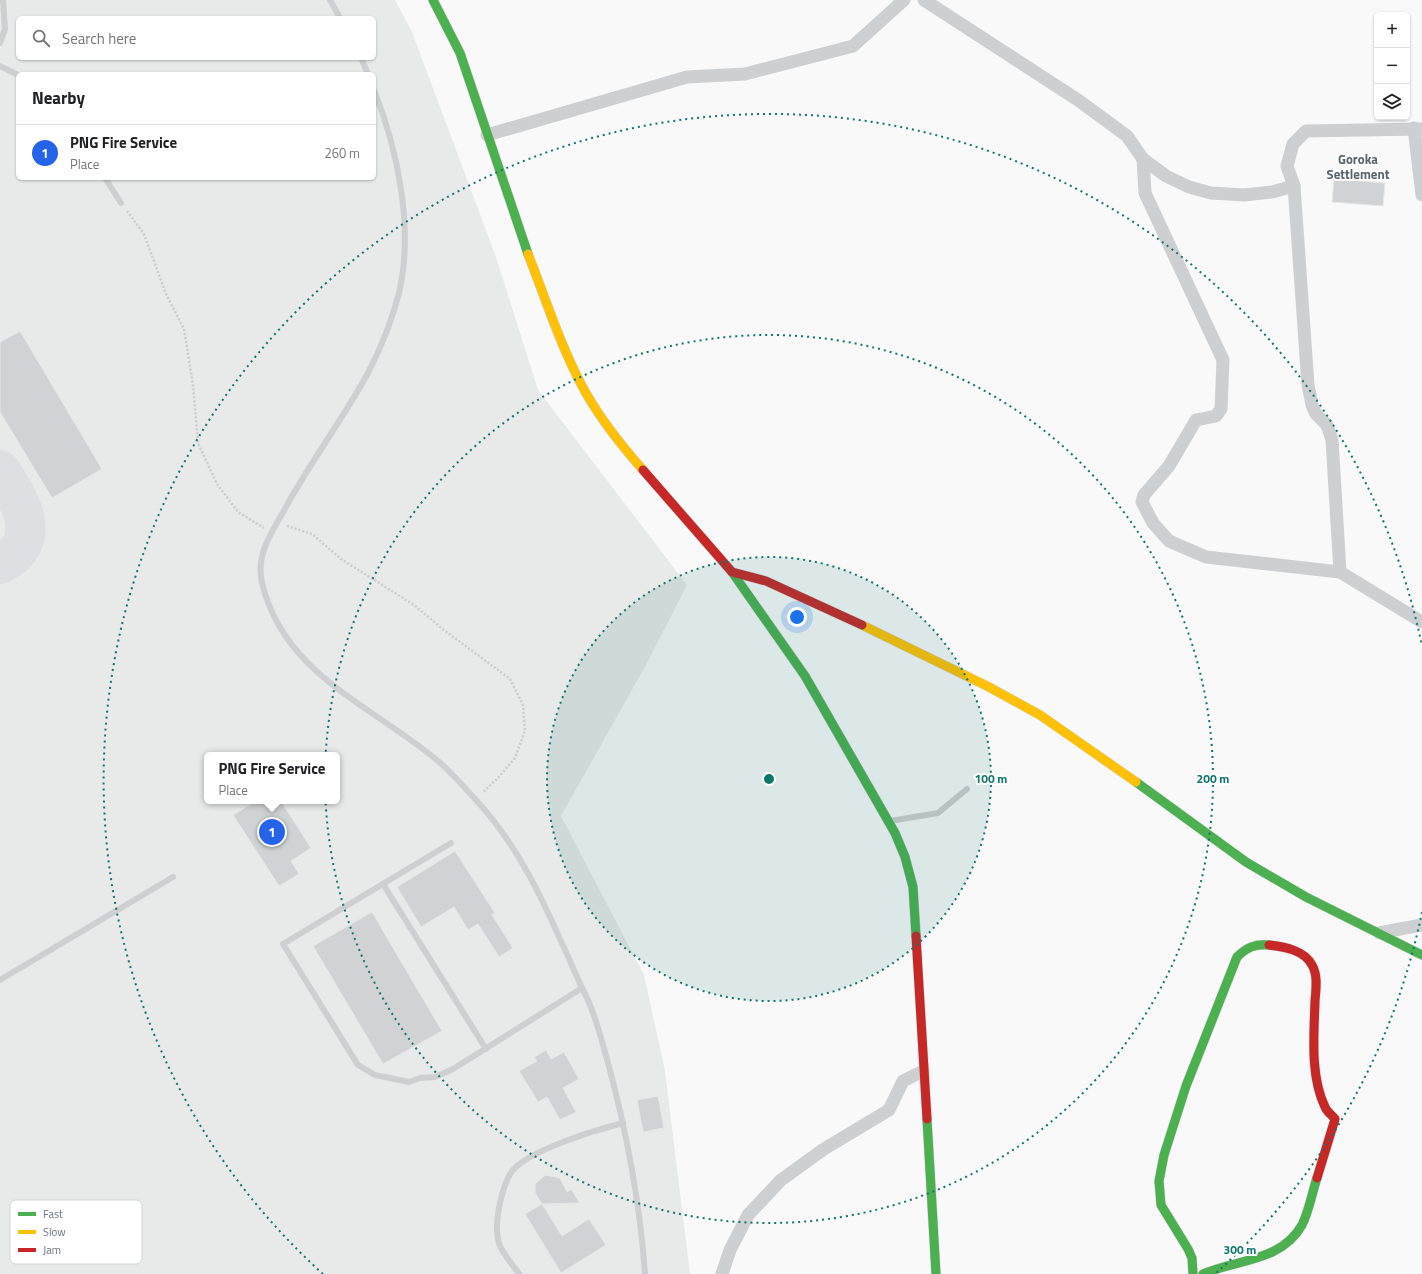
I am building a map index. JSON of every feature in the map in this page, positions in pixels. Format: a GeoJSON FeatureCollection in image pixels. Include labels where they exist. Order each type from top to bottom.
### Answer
{"type":"FeatureCollection","features":[{"type":"Feature","properties":{"kind":"street"},"geometry":{"type":"LineString","coordinates":[[433,0],[460,52],[487,135],[544,295],[581,384],[600,414],[626,450],[732,572],[754,606],[787,647],[816,692],[888,821],[905,857],[913,887],[936,1274]]}},
{"type":"Feature","properties":{"kind":"street"},"geometry":{"type":"LineString","coordinates":[[487,135],[687,77],[745,74],[853,46],[904,0]]}},
{"type":"Feature","properties":{"kind":"street"},"geometry":{"type":"LineString","coordinates":[[924,0],[1078,100],[1127,136],[1143,159],[1166,176],[1189,187],[1211,193],[1244,195],[1272,192],[1294,186]]}},
{"type":"Feature","properties":{"kind":"street"},"geometry":{"type":"LineString","coordinates":[[1340,572],[1332,440],[1326,425],[1316,414],[1312,405],[1308,385],[1294,186],[1287,166],[1293,144],[1306,131],[1418,128],[1422,195]]}},
{"type":"Feature","properties":{"kind":"street"},"geometry":{"type":"LineString","coordinates":[[1143,159],[1145,192],[1223,360],[1221,409],[1216,416],[1196,420],[1169,466],[1144,495],[1142,502],[1153,523],[1169,541],[1206,557],[1340,572],[1422,622]]}},
{"type":"Feature","properties":{"kind":"street"},"geometry":{"type":"LineString","coordinates":[[732,572],[766,581],[801,596],[987,686],[1026,708],[1088,747],[1246,862],[1306,897],[1422,956]]}},
{"type":"Feature","properties":{"kind":"street"},"geometry":{"type":"LineString","coordinates":[[1379,933],[1422,925]]}},
{"type":"Feature","properties":{"kind":"street"},"geometry":{"type":"LineString","coordinates":[[1192,1274],[1192,1257],[1182,1237],[1165,1212],[1159,1199],[1159,1183],[1164,1159],[1186,1082],[1237,957],[1246,948],[1262,944],[1295,951],[1303,954],[1313,966],[1316,974],[1316,1050],[1318,1082],[1324,1107],[1335,1119],[1299,1230],[1283,1248],[1269,1256],[1212,1269],[1203,1274]]}},
{"type":"Feature","properties":{"kind":"street"},"geometry":{"type":"LineString","coordinates":[[722,1274],[730,1250],[748,1214],[781,1180],[824,1149],[889,1110],[903,1081],[923,1071]]}},
{"type":"Feature","properties":{"kind":"lane"},"geometry":{"type":"LineString","coordinates":[[0,43],[5,29],[3,0]]}},
{"type":"Feature","properties":{"kind":"lane"},"geometry":{"type":"LineString","coordinates":[[330,0],[339,16]]}},
{"type":"Feature","properties":{"kind":"lane"},"geometry":{"type":"LineString","coordinates":[[362,60],[367,72]]}},
{"type":"Feature","properties":{"kind":"lane"},"geometry":{"type":"LineString","coordinates":[[0,66],[16,74]]}},
{"type":"Feature","properties":{"kind":"lane"},"geometry":{"type":"LineString","coordinates":[[376,96],[390,136],[405,227],[399,293],[384,339],[367,374],[303,476],[271,532],[263,551],[261,566],[262,582],[278,623],[303,659],[325,680],[438,761],[488,813],[518,854],[538,891],[589,1001],[599,1034],[623,1123],[643,1242],[644,1274]]}},
{"type":"Feature","properties":{"kind":"lane"},"geometry":{"type":"LineString","coordinates":[[106,180],[121,203]]}},
{"type":"Feature","properties":{"kind":"lane"},"geometry":{"type":"LineString","coordinates":[[888,821],[938,813],[967,789]]}},
{"type":"Feature","properties":{"kind":"lane"},"geometry":{"type":"LineString","coordinates":[[451,843],[283,944],[358,1065],[375,1075],[409,1082],[420,1078],[435,1077],[453,1069],[582,988]]}},
{"type":"Feature","properties":{"kind":"lane"},"geometry":{"type":"LineString","coordinates":[[0,980],[173,877]]}},
{"type":"Feature","properties":{"kind":"lane"},"geometry":{"type":"LineString","coordinates":[[383,884],[486,1049]]}},
{"type":"Feature","properties":{"kind":"lane"},"geometry":{"type":"LineString","coordinates":[[518,1274],[500,1245],[498,1228],[497,1214],[510,1174],[524,1160],[550,1148],[594,1131],[623,1123]]}},
{"type":"Feature","properties":{"kind":"path"},"geometry":{"type":"LineString","coordinates":[[121,203],[144,234],[166,294],[184,329],[193,385],[198,443],[217,484],[238,512],[271,532]]}},
{"type":"Feature","properties":{"kind":"path"},"geometry":{"type":"LineString","coordinates":[[277,522],[312,534],[341,559],[414,604],[444,630],[510,679],[523,704],[525,731],[515,758],[497,779],[475,799]]}},
{"type":"Feature","properties":{"kind":"shaded area"},"geometry":{"type":"Polygon","coordinates":[[[0,0],[395,0],[412,32],[496,257],[538,390],[687,585],[646,665],[561,816],[644,975],[665,1071],[690,1274],[0,1274],[0,0]]]}},
{"type":"Feature","properties":{"kind":"building"},"geometry":{"type":"Polygon","coordinates":[[[1334,179],[1385,183],[1383,206],[1332,202],[1334,179]]]}},
{"type":"Feature","properties":{"kind":"building"},"geometry":{"type":"Polygon","coordinates":[[[20,331],[102,469],[52,498],[0,412],[0,342],[20,331]]]}},
{"type":"Feature","properties":{"kind":"building"},"geometry":{"type":"Polygon","coordinates":[[[251,804],[283,804],[311,848],[291,861],[299,874],[279,886],[233,815],[251,804]]]}},
{"type":"Feature","properties":{"kind":"building"},"geometry":{"type":"Polygon","coordinates":[[[455,851],[495,913],[492,915],[513,948],[499,957],[478,924],[468,930],[454,907],[421,927],[397,887],[455,851]]]}},
{"type":"Feature","properties":{"kind":"building"},"geometry":{"type":"Polygon","coordinates":[[[372,912],[442,1031],[383,1064],[313,946],[372,912]]]}},
{"type":"Feature","properties":{"kind":"building"},"geometry":{"type":"Polygon","coordinates":[[[546,1050],[551,1059],[564,1052],[579,1079],[563,1088],[576,1112],[560,1120],[547,1097],[538,1102],[519,1071],[537,1061],[534,1057],[546,1050]]]}},
{"type":"Feature","properties":{"kind":"building"},"geometry":{"type":"Polygon","coordinates":[[[658,1096],[664,1128],[643,1132],[637,1100],[658,1096]]]}},
{"type":"Feature","properties":{"kind":"building"},"geometry":{"type":"Polygon","coordinates":[[[545,1175],[560,1178],[567,1192],[571,1189],[580,1203],[542,1204],[535,1193],[535,1184],[545,1175]]]}},
{"type":"Feature","properties":{"kind":"building"},"geometry":{"type":"Polygon","coordinates":[[[542,1204],[562,1236],[589,1219],[606,1245],[561,1273],[525,1214],[542,1204]]]}},
{"type":"Feature","properties":{"kind":"taxiway"},"geometry":{"type":"LineString","coordinates":[[0,470],[18,500],[25,521],[23,543],[16,553],[0,564]]}},
{"type":"Feature","properties":{"kind":"traffic: fast"},"geometry":{"type":"LineString","coordinates":[[433,0],[460,53],[528,254]]}},
{"type":"Feature","properties":{"kind":"traffic: fast"},"geometry":{"type":"LineString","coordinates":[[732,572],[805,676],[895,833],[905,857],[913,887],[916,936]]}},
{"type":"Feature","properties":{"kind":"traffic: fast"},"geometry":{"type":"LineString","coordinates":[[1136,782],[1246,862],[1306,897],[1422,955]]}},
{"type":"Feature","properties":{"kind":"traffic: fast"},"geometry":{"type":"LineString","coordinates":[[1193,1274],[1192,1258],[1188,1249],[1161,1205],[1159,1181],[1164,1155],[1186,1086],[1237,957],[1252,947],[1269,945]]}},
{"type":"Feature","properties":{"kind":"traffic: fast"},"geometry":{"type":"LineString","coordinates":[[927,1119],[936,1274]]}},
{"type":"Feature","properties":{"kind":"traffic: fast"},"geometry":{"type":"LineString","coordinates":[[1203,1274],[1270,1253],[1293,1237],[1302,1225],[1309,1208],[1317,1178]]}},
{"type":"Feature","properties":{"kind":"traffic: slow"},"geometry":{"type":"LineString","coordinates":[[528,254],[559,336],[581,384],[609,429],[643,470]]}},
{"type":"Feature","properties":{"kind":"traffic: slow"},"geometry":{"type":"LineString","coordinates":[[862,625],[987,686],[1040,715],[1136,782]]}},
{"type":"Feature","properties":{"kind":"traffic: jam"},"geometry":{"type":"LineString","coordinates":[[643,470],[732,572],[766,581],[862,625]]}},
{"type":"Feature","properties":{"kind":"traffic: jam"},"geometry":{"type":"LineString","coordinates":[[916,936],[927,1119]]}},
{"type":"Feature","properties":{"kind":"traffic: jam"},"geometry":{"type":"LineString","coordinates":[[1269,945],[1288,948],[1304,956],[1309,960],[1315,973],[1315,1069],[1320,1095],[1325,1107],[1335,1119],[1317,1178]]}},
{"type":"Feature","properties":{"kind":"place","name":"PNG Fire Service"},"geometry":{"type":"Point","coordinates":[272,832]}},
{"type":"Feature","properties":{"kind":"district","name":"Goroka Settlement"},"geometry":{"type":"Point","coordinates":[1358,166]}}]}
